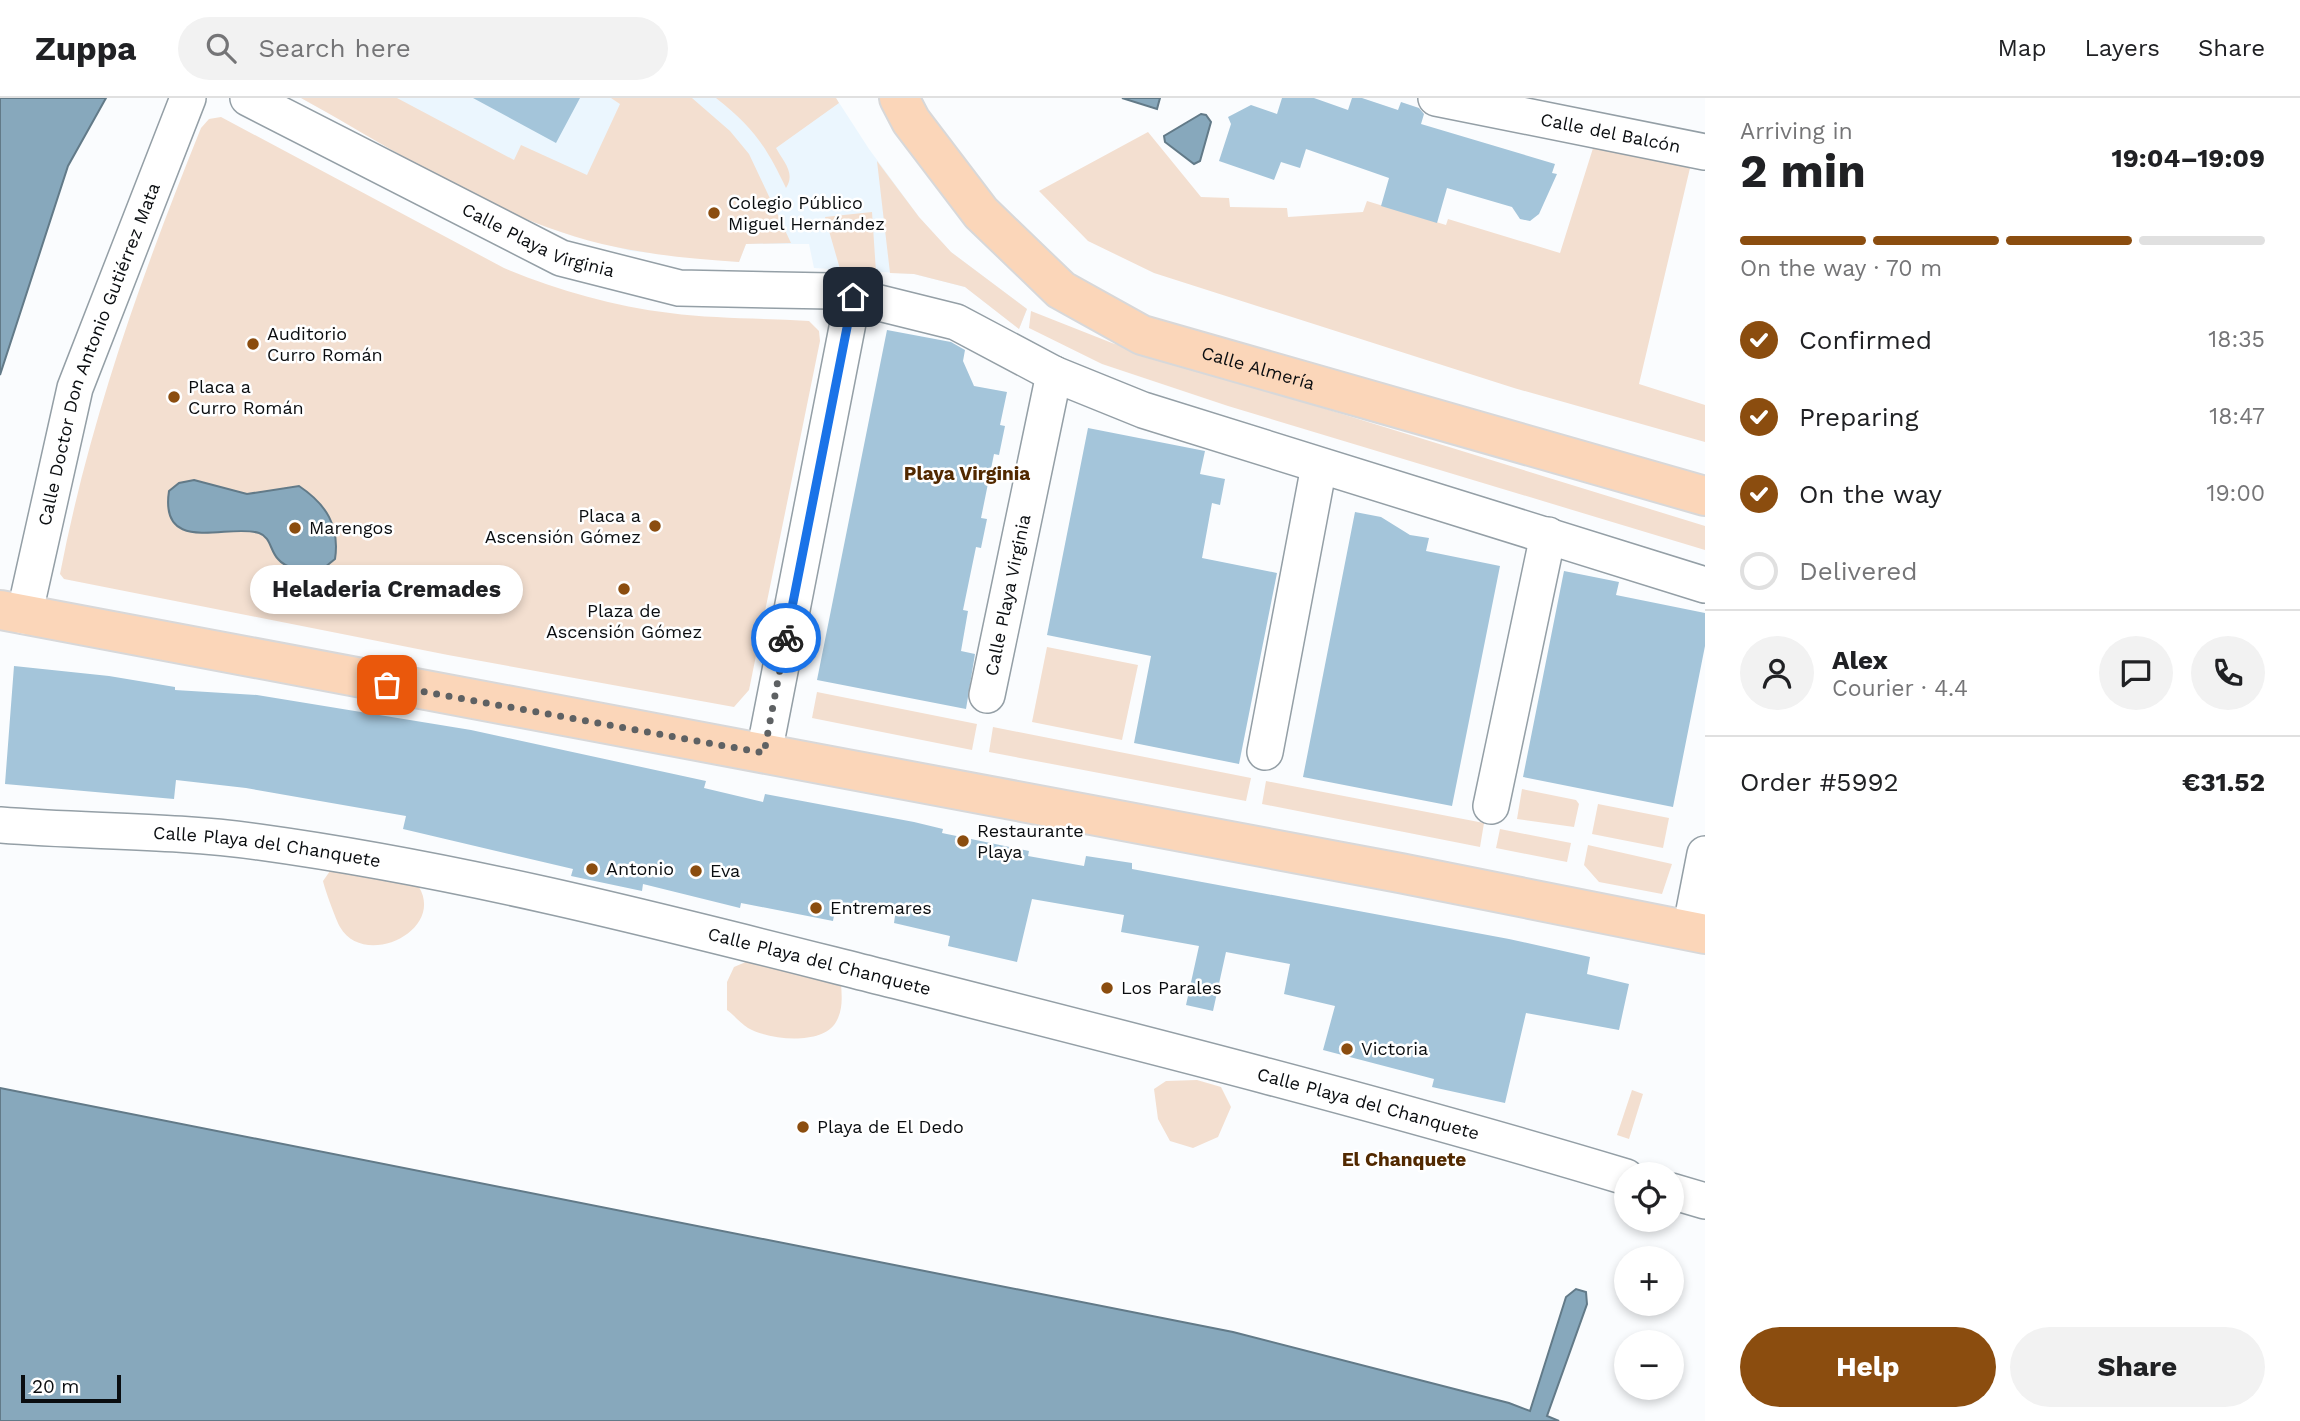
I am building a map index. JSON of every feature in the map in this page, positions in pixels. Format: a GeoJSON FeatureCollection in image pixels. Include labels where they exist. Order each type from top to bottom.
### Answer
{"type":"FeatureCollection","features":[{"type":"Feature","properties":{"kind":"main road","name":"Calle Almería"},"geometry":{"type":"LineString","coordinates":[[899,98],[911,121],[981,213],[1061,289],[1142,335],[1705,496]]}},
{"type":"Feature","properties":{"kind":"main road"},"geometry":{"type":"LineString","coordinates":[[12,613],[606,727],[764,753],[1698,933]]}},
{"type":"Feature","properties":{"kind":"street","name":"Calle Doctor Don Antonio Gutiérrez Mata"},"geometry":{"type":"LineString","coordinates":[[12,613],[75,388],[188,98]]}},
{"type":"Feature","properties":{"kind":"street","name":"Calle Playa Virginia"},"geometry":{"type":"LineString","coordinates":[[248,98],[561,258],[679,288],[802,289],[853,297],[956,322],[1054,374],[1143,410],[1705,585]]}},
{"type":"Feature","properties":{"kind":"street","name":"Calle del Balcón"},"geometry":{"type":"LineString","coordinates":[[1436,98],[1705,152]]}},
{"type":"Feature","properties":{"kind":"street"},"geometry":{"type":"LineString","coordinates":[[764,753],[853,297]]}},
{"type":"Feature","properties":{"kind":"street","name":"Calle Playa Virginia"},"geometry":{"type":"LineString","coordinates":[[987,695],[1054,374]]}},
{"type":"Feature","properties":{"kind":"street"},"geometry":{"type":"LineString","coordinates":[[1265,752],[1319,466]]}},
{"type":"Feature","properties":{"kind":"street"},"geometry":{"type":"LineString","coordinates":[[1491,806],[1548,535]]}},
{"type":"Feature","properties":{"kind":"street","name":"Calle Playa del Chanquete"},"geometry":{"type":"LineString","coordinates":[[0,825],[256,841],[417,866],[705,932],[1005,1009],[1471,1130],[1614,1173]]}},
{"type":"Feature","properties":{"kind":"street"},"geometry":{"type":"LineString","coordinates":[[1698,933],[1705,854]]}},
{"type":"Feature","properties":{"kind":"street"},"geometry":{"type":"LineString","coordinates":[[1684,1195],[1705,1201]]}},
{"type":"Feature","properties":{"kind":"shaded area","name":"Colegio Público Miguel Hernández"},"geometry":{"type":"Polygon","coordinates":[[[301,98],[836,98],[869,149],[919,217],[951,252],[1027,309],[1019,329],[965,287],[914,274],[814,268],[809,244],[746,244],[739,262],[631,251],[561,232],[503,209],[301,98]]]}},
{"type":"Feature","properties":{"kind":"shaded area"},"geometry":{"type":"Polygon","coordinates":[[[301,98],[397,98],[514,160],[521,145],[587,175],[620,104],[611,98],[692,98],[730,131],[749,154],[791,243],[746,244],[739,262],[649,253],[583,239],[528,220],[462,189],[301,98]]]}},
{"type":"Feature","properties":{"kind":"shaded area"},"geometry":{"type":"Polygon","coordinates":[[[716,98],[836,98],[839,103],[776,148],[789,172],[786,188],[757,138],[740,118],[716,98]]]}},
{"type":"Feature","properties":{"kind":"shaded area"},"geometry":{"type":"Polygon","coordinates":[[[221,117],[504,268],[544,283],[586,296],[649,310],[704,316],[809,321],[819,331],[820,341],[749,690],[734,707],[448,655],[64,579],[60,574],[86,459],[138,292],[201,128],[209,119],[221,117]]]}},
{"type":"Feature","properties":{"kind":"shaded area"},"geometry":{"type":"Polygon","coordinates":[[[1148,132],[1201,197],[1229,198],[1230,207],[1287,208],[1288,217],[1363,212],[1367,201],[1446,225],[1448,219],[1560,253],[1594,145],[1690,168],[1639,384],[1705,405],[1705,442],[1514,388],[1154,273],[1088,241],[1039,191],[1148,132]]]}},
{"type":"Feature","properties":{"kind":"shaded area"},"geometry":{"type":"Polygon","coordinates":[[[877,161],[919,217],[951,252],[1027,309],[1019,329],[965,287],[914,274],[890,273],[877,161]]]}},
{"type":"Feature","properties":{"kind":"shaded area"},"geometry":{"type":"Polygon","coordinates":[[[872,212],[876,272],[840,269],[825,217],[872,212]]]}},
{"type":"Feature","properties":{"kind":"shaded area"},"geometry":{"type":"Polygon","coordinates":[[[1031,311],[1112,343],[1705,526],[1705,550],[1228,406],[1102,364],[1029,328],[1031,311]]]}},
{"type":"Feature","properties":{"kind":"shaded area"},"geometry":{"type":"Polygon","coordinates":[[[1047,647],[1138,665],[1122,740],[1032,722],[1047,647]]]}},
{"type":"Feature","properties":{"kind":"shaded area"},"geometry":{"type":"Polygon","coordinates":[[[817,692],[977,724],[972,750],[812,718],[817,692]]]}},
{"type":"Feature","properties":{"kind":"shaded area"},"geometry":{"type":"Polygon","coordinates":[[[993,727],[1251,778],[1246,801],[989,752],[993,727]]]}},
{"type":"Feature","properties":{"kind":"shaded area"},"geometry":{"type":"Polygon","coordinates":[[[1266,781],[1484,823],[1480,847],[1262,804],[1266,781]]]}},
{"type":"Feature","properties":{"kind":"shaded area"},"geometry":{"type":"Polygon","coordinates":[[[1522,789],[1576,800],[1579,804],[1574,827],[1517,819],[1522,789]]]}},
{"type":"Feature","properties":{"kind":"shaded area"},"geometry":{"type":"Polygon","coordinates":[[[1598,804],[1669,818],[1663,848],[1592,834],[1598,804]]]}},
{"type":"Feature","properties":{"kind":"shaded area"},"geometry":{"type":"Polygon","coordinates":[[[1500,829],[1571,843],[1567,862],[1496,848],[1500,829]]]}},
{"type":"Feature","properties":{"kind":"shaded area"},"geometry":{"type":"Polygon","coordinates":[[[1588,845],[1672,864],[1662,894],[1599,882],[1584,865],[1588,845]]]}},
{"type":"Feature","properties":{"kind":"shaded area"},"geometry":{"type":"Polygon","coordinates":[[[330,871],[419,887],[424,903],[421,918],[412,930],[398,939],[382,944],[366,945],[351,939],[340,927],[324,885],[323,881],[330,871]]]}},
{"type":"Feature","properties":{"kind":"shaded area"},"geometry":{"type":"Polygon","coordinates":[[[748,961],[841,984],[841,1008],[836,1022],[829,1030],[808,1038],[781,1038],[745,1026],[727,1010],[727,982],[734,967],[748,961]]]}},
{"type":"Feature","properties":{"kind":"shaded area"},"geometry":{"type":"Polygon","coordinates":[[[1197,1080],[1221,1087],[1231,1107],[1218,1137],[1193,1148],[1170,1141],[1158,1119],[1154,1089],[1166,1081],[1197,1080]]]}},
{"type":"Feature","properties":{"kind":"shaded area"},"geometry":{"type":"Polygon","coordinates":[[[1632,1090],[1643,1094],[1629,1139],[1617,1135],[1632,1090]]]}},
{"type":"Feature","properties":{"kind":"water"},"geometry":{"type":"Polygon","coordinates":[[[0,98],[106,98],[68,166],[0,375],[0,98]]]}},
{"type":"Feature","properties":{"kind":"water"},"geometry":{"type":"Polygon","coordinates":[[[1122,98],[1160,98],[1157,109],[1122,98]]]}},
{"type":"Feature","properties":{"kind":"water"},"geometry":{"type":"Polygon","coordinates":[[[1201,114],[1206,115],[1211,122],[1200,161],[1194,164],[1165,142],[1164,136],[1201,114]]]}},
{"type":"Feature","properties":{"kind":"water"},"geometry":{"type":"Polygon","coordinates":[[[194,480],[247,494],[299,486],[317,500],[329,517],[335,536],[335,559],[319,572],[292,568],[275,556],[266,538],[259,533],[199,533],[185,530],[175,524],[169,511],[169,491],[179,483],[194,480]]]}},
{"type":"Feature","properties":{"kind":"water"},"geometry":{"type":"Polygon","coordinates":[[[0,1088],[1233,1332],[1509,1403],[1530,1411],[1566,1297],[1576,1289],[1586,1292],[1587,1304],[1547,1416],[1559,1421],[0,1421],[0,1088]]]}},
{"type":"Feature","properties":{"kind":"building"},"geometry":{"type":"Polygon","coordinates":[[[473,98],[580,98],[556,143],[473,98]]]}},
{"type":"Feature","properties":{"kind":"building"},"geometry":{"type":"Polygon","coordinates":[[[1282,98],[1314,98],[1348,110],[1352,98],[1362,98],[1398,110],[1401,102],[1419,108],[1424,114],[1421,124],[1555,164],[1552,173],[1557,174],[1539,214],[1530,221],[1520,219],[1512,207],[1447,188],[1437,223],[1381,206],[1389,178],[1306,149],[1300,168],[1281,162],[1274,180],[1219,161],[1231,124],[1228,117],[1251,105],[1277,114],[1282,98]]]}},
{"type":"Feature","properties":{"kind":"building"},"geometry":{"type":"Polygon","coordinates":[[[887,330],[951,342],[965,350],[963,361],[974,386],[1007,392],[1000,425],[1005,426],[999,455],[994,454],[981,518],[987,519],[981,548],[976,547],[963,610],[968,611],[961,651],[975,654],[966,709],[817,680],[887,330]]]}},
{"type":"Feature","properties":{"kind":"building"},"geometry":{"type":"Polygon","coordinates":[[[1088,428],[1205,451],[1200,474],[1225,479],[1220,505],[1212,503],[1202,558],[1277,573],[1239,764],[1134,743],[1151,656],[1047,635],[1088,428]]]}},
{"type":"Feature","properties":{"kind":"building"},"geometry":{"type":"Polygon","coordinates":[[[1355,512],[1381,517],[1410,535],[1429,538],[1426,551],[1500,566],[1452,806],[1303,777],[1355,512]]]}},
{"type":"Feature","properties":{"kind":"building"},"geometry":{"type":"Polygon","coordinates":[[[1564,571],[1619,582],[1616,595],[1705,613],[1705,646],[1673,807],[1523,777],[1564,571]]]}},
{"type":"Feature","properties":{"kind":"building"},"geometry":{"type":"Polygon","coordinates":[[[14,666],[109,676],[175,687],[175,690],[257,695],[471,730],[706,781],[704,788],[763,802],[765,794],[914,822],[943,829],[942,833],[1029,851],[1028,856],[1084,866],[1086,856],[1132,863],[1132,869],[1509,939],[1590,957],[1587,974],[1629,984],[1619,1030],[1526,1013],[1505,1103],[1432,1087],[1434,1079],[1323,1050],[1335,1006],[1284,994],[1290,964],[1226,952],[1213,1011],[1186,1005],[1199,946],[1121,932],[1124,915],[1032,899],[1017,962],[948,946],[950,936],[894,923],[895,916],[836,905],[833,921],[741,903],[740,908],[643,884],[642,891],[571,876],[573,869],[403,829],[406,816],[246,788],[176,780],[174,799],[5,784],[14,666]]]}},
{"type":"Feature","properties":{"kind":"way so far"},"geometry":{"type":"LineString","coordinates":[[387,685],[718,747],[764,753],[786,638]]}},
{"type":"Feature","properties":{"kind":"place","name":"Colegio Público Miguel Hernández"},"geometry":{"type":"Point","coordinates":[714,213]}},
{"type":"Feature","properties":{"kind":"place","name":"Auditorio Curro Román"},"geometry":{"type":"Point","coordinates":[253,344]}},
{"type":"Feature","properties":{"kind":"place","name":"Placa a Curro Román"},"geometry":{"type":"Point","coordinates":[174,397]}},
{"type":"Feature","properties":{"kind":"place","name":"Placa a Ascensión Gómez"},"geometry":{"type":"Point","coordinates":[655,526]}},
{"type":"Feature","properties":{"kind":"place","name":"Marengos"},"geometry":{"type":"Point","coordinates":[295,528]}},
{"type":"Feature","properties":{"kind":"place","name":"Plaza de Ascensión Gómez"},"geometry":{"type":"Point","coordinates":[624,589]}},
{"type":"Feature","properties":{"kind":"place","name":"Heladeria Cremades"},"geometry":{"type":"Point","coordinates":[387,685]}},
{"type":"Feature","properties":{"kind":"place","name":"Restaurante Playa"},"geometry":{"type":"Point","coordinates":[963,841]}},
{"type":"Feature","properties":{"kind":"place","name":"Antonio"},"geometry":{"type":"Point","coordinates":[592,869]}},
{"type":"Feature","properties":{"kind":"place","name":"Eva"},"geometry":{"type":"Point","coordinates":[696,871]}},
{"type":"Feature","properties":{"kind":"place","name":"Entremares"},"geometry":{"type":"Point","coordinates":[816,908]}},
{"type":"Feature","properties":{"kind":"place","name":"Los Parales"},"geometry":{"type":"Point","coordinates":[1107,988]}},
{"type":"Feature","properties":{"kind":"place","name":"Victoria"},"geometry":{"type":"Point","coordinates":[1347,1049]}},
{"type":"Feature","properties":{"kind":"place","name":"Playa de El Dedo"},"geometry":{"type":"Point","coordinates":[803,1127]}},
{"type":"Feature","properties":{"kind":"district","name":"Playa Virginia"},"geometry":{"type":"Point","coordinates":[967,473]}},
{"type":"Feature","properties":{"kind":"district","name":"El Chanquete"},"geometry":{"type":"Point","coordinates":[1404,1159]}},
{"type":"Feature","properties":{"kind":"route"},"geometry":{"type":"LineString","coordinates":[[786,638],[853,297]]}}]}
